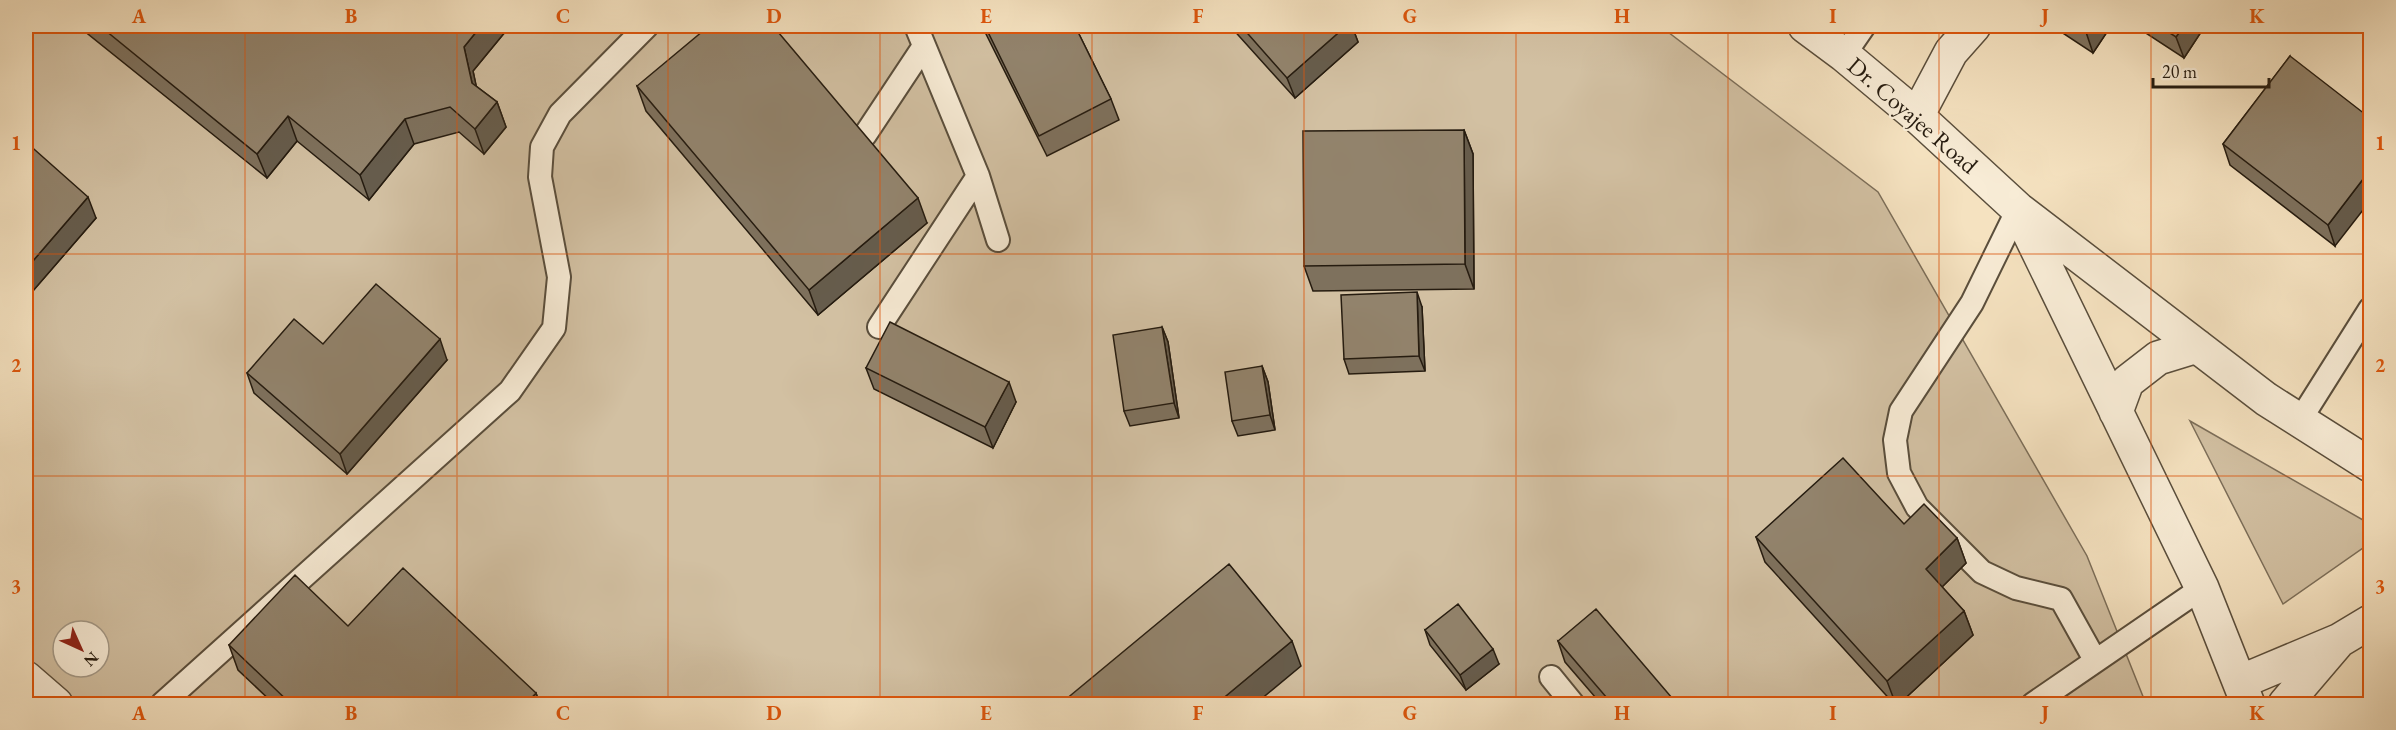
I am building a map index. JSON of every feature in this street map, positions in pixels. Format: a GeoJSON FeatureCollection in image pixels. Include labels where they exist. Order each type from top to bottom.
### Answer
{"type":"FeatureCollection","features":[{"type":"Feature","properties":{"kind":"street","name":"Dr. Coyajee Road"},"geometry":{"type":"LineString","coordinates":[[1805,26],[1844,55],[1917,116],[2018,209],[2266,399],[2370,465]]}},
{"type":"Feature","properties":{"kind":"street"},"geometry":{"type":"LineString","coordinates":[[1917,116],[1951,52],[1974,26]]}},
{"type":"Feature","properties":{"kind":"street"},"geometry":{"type":"LineString","coordinates":[[2018,209],[2202,588],[2244,693],[2370,622]]}},
{"type":"Feature","properties":{"kind":"street"},"geometry":{"type":"LineString","coordinates":[[2116,412],[2127,382],[2158,358],[2197,346]]}},
{"type":"Feature","properties":{"kind":"street"},"geometry":{"type":"LineString","coordinates":[[2285,705],[2340,640]]}},
{"type":"Feature","properties":{"kind":"street"},"geometry":{"type":"LineString","coordinates":[[26,678],[56,705]]}},
{"type":"Feature","properties":{"kind":"lane"},"geometry":{"type":"LineString","coordinates":[[162,705],[510,391],[554,328],[559,277],[540,177],[542,147],[560,114],[647,26]]}},
{"type":"Feature","properties":{"kind":"lane"},"geometry":{"type":"LineString","coordinates":[[1844,55],[1864,26]]}},
{"type":"Feature","properties":{"kind":"lane"},"geometry":{"type":"LineString","coordinates":[[864,135],[920,36]]}},
{"type":"Feature","properties":{"kind":"lane"},"geometry":{"type":"LineString","coordinates":[[920,36],[978,176],[998,240]]}},
{"type":"Feature","properties":{"kind":"lane"},"geometry":{"type":"LineString","coordinates":[[879,327],[978,176]]}},
{"type":"Feature","properties":{"kind":"lane"},"geometry":{"type":"LineString","coordinates":[[2018,209],[1972,303],[1901,411],[1895,440],[1899,473],[1917,507],[1982,572],[2016,588],[2061,599],[2095,660]]}},
{"type":"Feature","properties":{"kind":"lane"},"geometry":{"type":"LineString","coordinates":[[2300,420],[2370,309]]}},
{"type":"Feature","properties":{"kind":"lane"},"geometry":{"type":"LineString","coordinates":[[2033,705],[2202,588]]}},
{"type":"Feature","properties":{"kind":"lane"},"geometry":{"type":"LineString","coordinates":[[1551,677],[1573,705]]}},
{"type":"Feature","properties":{"kind":"shaded area"},"geometry":{"type":"Polygon","coordinates":[[[26,26],[1660,26],[1878,192],[2087,556],[2146,704],[26,704],[26,26]]]}},
{"type":"Feature","properties":{"kind":"shaded area"},"geometry":{"type":"Polygon","coordinates":[[[2190,421],[2370,524],[2370,543],[2283,604],[2190,421]]]}},
{"type":"Feature","properties":{"kind":"building"},"geometry":{"type":"Polygon","coordinates":[[[100,26],[481,26],[464,47],[472,83],[497,102],[475,129],[450,107],[405,119],[360,175],[288,116],[257,154],[100,26]]]}},
{"type":"Feature","properties":{"kind":"building"},"geometry":{"type":"Polygon","coordinates":[[[709,26],[773,26],[918,198],[809,290],[637,86],[709,26]]]}},
{"type":"Feature","properties":{"kind":"building"},"geometry":{"type":"Polygon","coordinates":[[[985,26],[1075,26],[1111,99],[1039,136],[985,26]]]}},
{"type":"Feature","properties":{"kind":"building"},"geometry":{"type":"Polygon","coordinates":[[[1241,26],[1346,26],[1287,78],[1241,26]]]}},
{"type":"Feature","properties":{"kind":"building"},"geometry":{"type":"Polygon","coordinates":[[[2076,26],[2090,26],[2086,32],[2076,26]]]}},
{"type":"Feature","properties":{"kind":"building"},"geometry":{"type":"Polygon","coordinates":[[[2159,26],[2184,26],[2176,37],[2159,26]]]}},
{"type":"Feature","properties":{"kind":"building"},"geometry":{"type":"Polygon","coordinates":[[[2290,56],[2370,118],[2370,170],[2328,225],[2223,144],[2290,56]]]}},
{"type":"Feature","properties":{"kind":"building"},"geometry":{"type":"Polygon","coordinates":[[[1464,130],[1465,264],[1304,266],[1303,131],[1464,130]]]}},
{"type":"Feature","properties":{"kind":"building"},"geometry":{"type":"Polygon","coordinates":[[[26,142],[88,197],[26,269],[26,142]]]}},
{"type":"Feature","properties":{"kind":"building"},"geometry":{"type":"Polygon","coordinates":[[[376,284],[440,339],[340,454],[247,373],[294,319],[323,344],[376,284]]]}},
{"type":"Feature","properties":{"kind":"building"},"geometry":{"type":"Polygon","coordinates":[[[1417,292],[1419,356],[1344,359],[1341,295],[1417,292]]]}},
{"type":"Feature","properties":{"kind":"building"},"geometry":{"type":"Polygon","coordinates":[[[890,322],[1009,382],[985,427],[866,368],[890,322]]]}},
{"type":"Feature","properties":{"kind":"building"},"geometry":{"type":"Polygon","coordinates":[[[1162,327],[1174,403],[1124,411],[1113,335],[1162,327]]]}},
{"type":"Feature","properties":{"kind":"building"},"geometry":{"type":"Polygon","coordinates":[[[1262,366],[1270,415],[1232,421],[1225,372],[1262,366]]]}},
{"type":"Feature","properties":{"kind":"building"},"geometry":{"type":"Polygon","coordinates":[[[1843,458],[1904,524],[1924,504],[1957,538],[1926,569],[1964,611],[1887,681],[1756,537],[1843,458]]]}},
{"type":"Feature","properties":{"kind":"building"},"geometry":{"type":"Polygon","coordinates":[[[1229,564],[1292,641],[1215,705],[1059,705],[1229,564]]]}},
{"type":"Feature","properties":{"kind":"building"},"geometry":{"type":"Polygon","coordinates":[[[403,568],[536,693],[525,705],[292,705],[229,645],[295,575],[348,626],[403,568]]]}},
{"type":"Feature","properties":{"kind":"building"},"geometry":{"type":"Polygon","coordinates":[[[1458,604],[1493,649],[1460,675],[1425,630],[1458,604]]]}},
{"type":"Feature","properties":{"kind":"building"},"geometry":{"type":"Polygon","coordinates":[[[1596,609],[1678,705],[1613,705],[1558,641],[1596,609]]]}}]}
